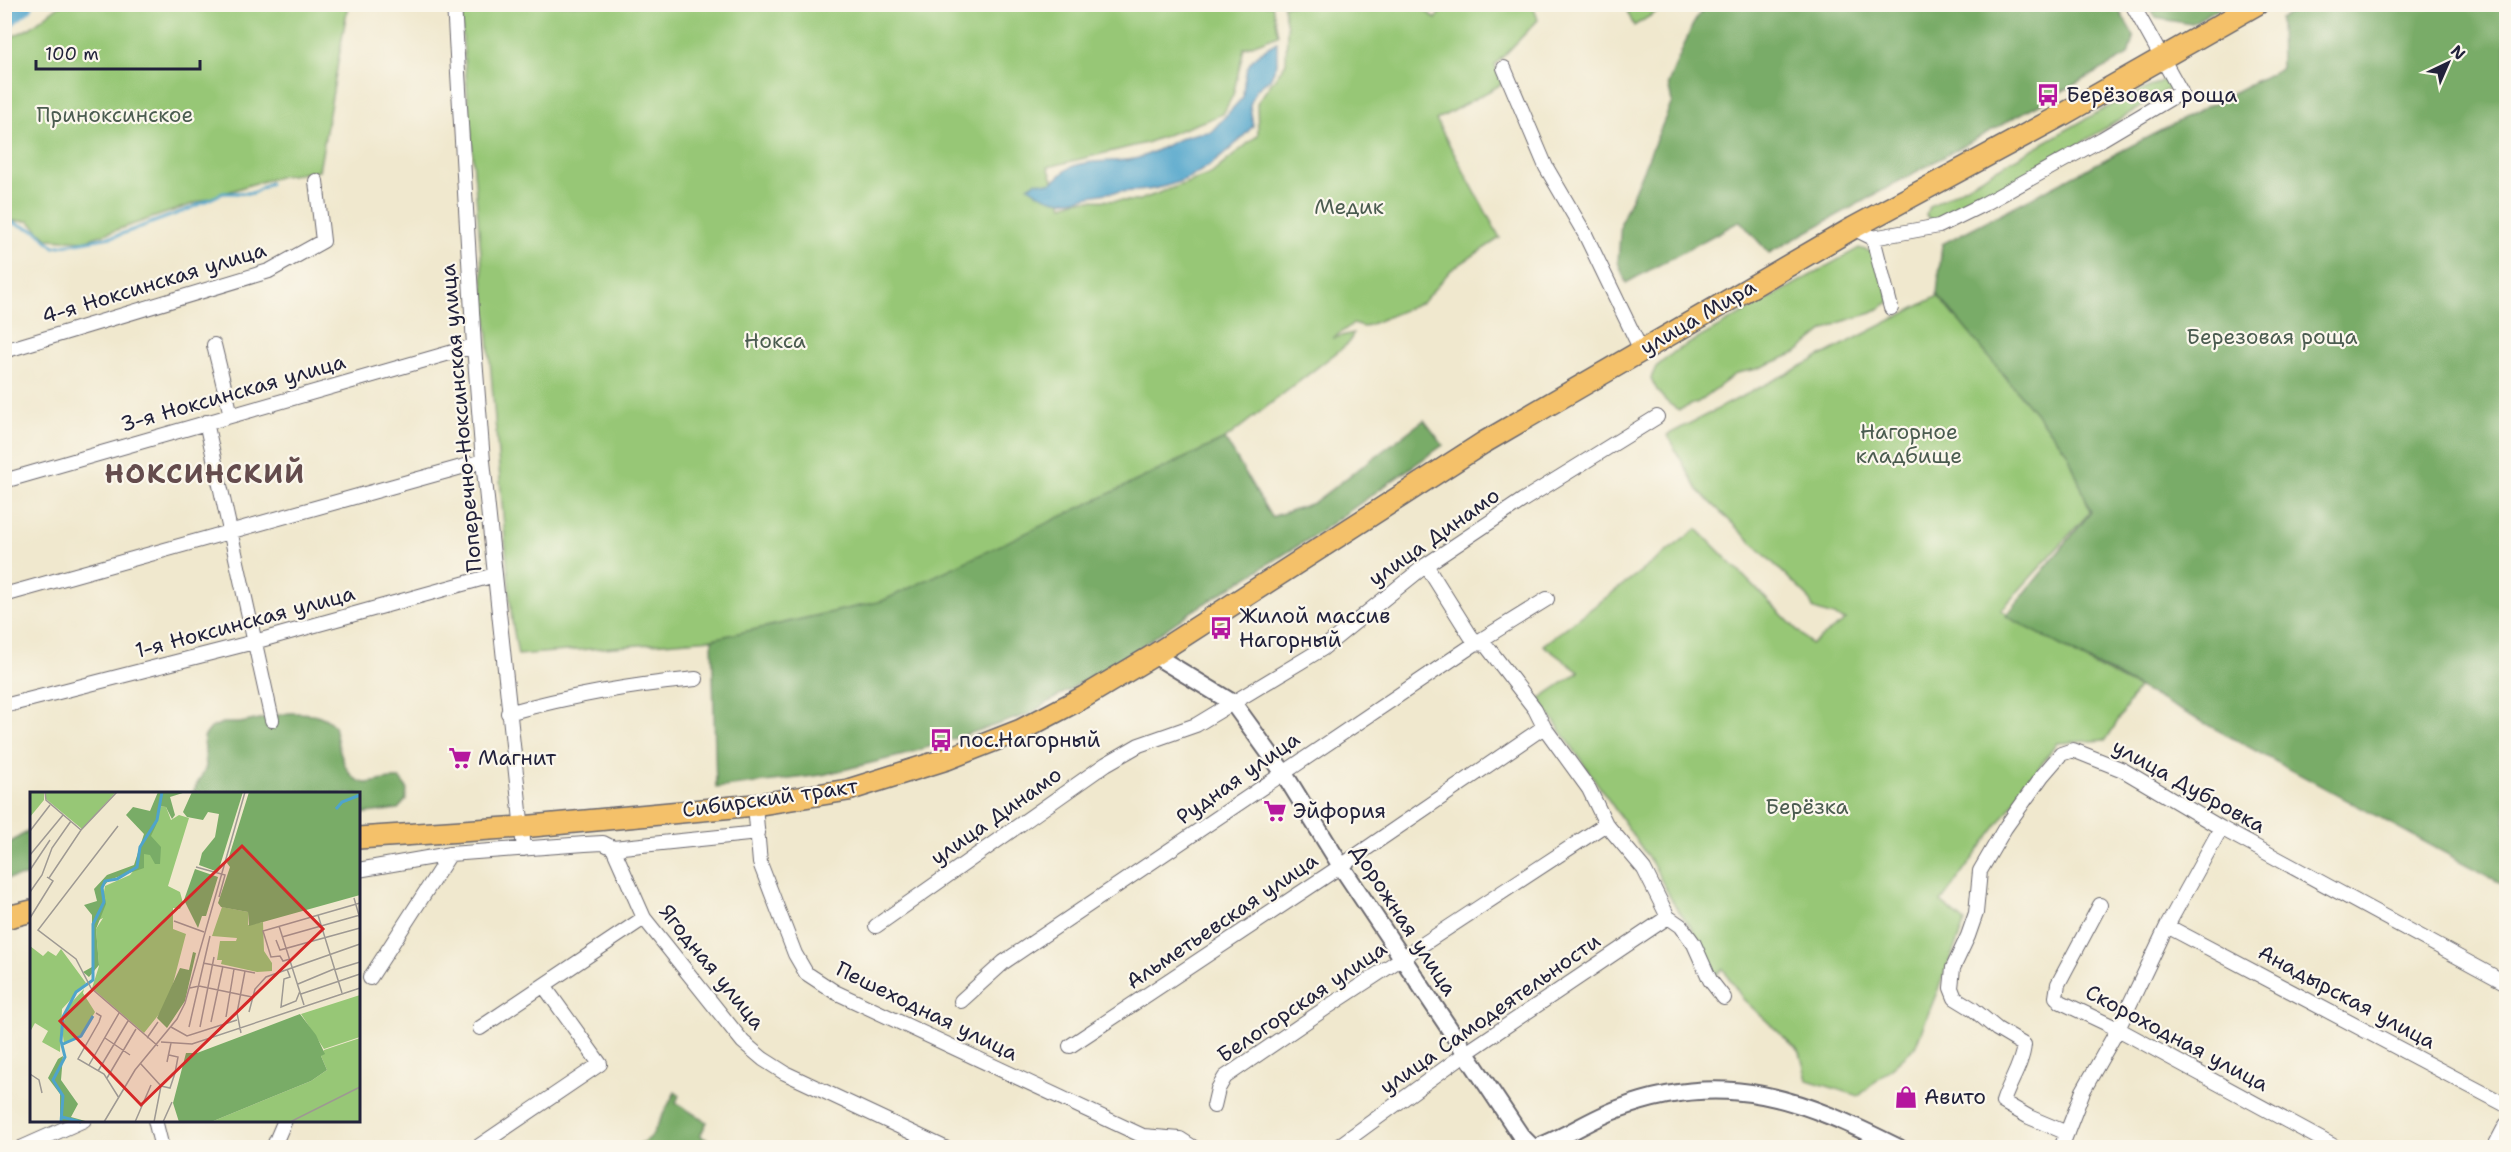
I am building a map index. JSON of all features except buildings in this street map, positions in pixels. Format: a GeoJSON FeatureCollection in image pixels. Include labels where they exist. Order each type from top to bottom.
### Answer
{"type":"FeatureCollection","features":[{"type":"Feature","properties":{"kind":"main road","name":"улица Мира"},"geometry":{"type":"LineString","coordinates":[[1154,655],[1483,442],[1853,228],[2062,115],[2257,4]]}},
{"type":"Feature","properties":{"kind":"main road","name":"Сибирский тракт"},"geometry":{"type":"LineString","coordinates":[[360,838],[522,827],[755,805],[848,790],[947,759],[1021,730],[1084,697],[1154,655]]}},
{"type":"Feature","properties":{"kind":"main road"},"geometry":{"type":"LineString","coordinates":[[4,918],[30,912]]}},
{"type":"Feature","properties":{"kind":"street","name":"Поперечно-Ноксинская улица"},"geometry":{"type":"LineString","coordinates":[[454,4],[483,460],[524,849]]}},
{"type":"Feature","properties":{"kind":"street"},"geometry":{"type":"LineString","coordinates":[[1853,228],[1873,238],[1939,226],[2083,150],[2181,92],[2132,4]]}},
{"type":"Feature","properties":{"kind":"street"},"geometry":{"type":"LineString","coordinates":[[1504,68],[1546,167],[1585,234],[1641,350]]}},
{"type":"Feature","properties":{"kind":"street","name":"4-я Ноксинская улица"},"geometry":{"type":"LineString","coordinates":[[4,351],[269,271],[323,241],[316,181]]}},
{"type":"Feature","properties":{"kind":"street"},"geometry":{"type":"LineString","coordinates":[[1873,238],[1891,308]]}},
{"type":"Feature","properties":{"kind":"street"},"geometry":{"type":"LineString","coordinates":[[214,345],[231,415]]}},
{"type":"Feature","properties":{"kind":"street","name":"3-я Ноксинская улица"},"geometry":{"type":"LineString","coordinates":[[4,481],[474,346]]}},
{"type":"Feature","properties":{"kind":"street","name":"улица Динамо"},"geometry":{"type":"LineString","coordinates":[[876,926],[1106,764],[1139,745],[1196,725],[1322,649],[1426,565],[1523,500],[1657,417]]}},
{"type":"Feature","properties":{"kind":"street"},"geometry":{"type":"LineString","coordinates":[[206,422],[272,720]]}},
{"type":"Feature","properties":{"kind":"street"},"geometry":{"type":"LineString","coordinates":[[4,595],[483,460]]}},
{"type":"Feature","properties":{"kind":"street"},"geometry":{"type":"LineString","coordinates":[[1426,565],[1476,643],[1485,644],[1535,709],[1544,727],[1589,789],[1606,824],[1644,869],[1668,917],[1681,926],[1695,944],[1710,981],[1724,998]]}},
{"type":"Feature","properties":{"kind":"street","name":"1-я Ноксинская улица"},"geometry":{"type":"LineString","coordinates":[[4,706],[254,642],[495,575]]}},
{"type":"Feature","properties":{"kind":"street","name":"Рудная улица"},"geometry":{"type":"LineString","coordinates":[[961,1001],[1004,962],[1275,780],[1283,772],[1476,643],[1547,599]]}},
{"type":"Feature","properties":{"kind":"street","name":"Дорожная улица"},"geometry":{"type":"LineString","coordinates":[[1154,655],[1233,703],[1283,772],[1341,867],[1521,1136],[1534,1148],[1618,1109],[1676,1093],[1719,1090],[1775,1096],[1804,1104],[1899,1148]]}},
{"type":"Feature","properties":{"kind":"street"},"geometry":{"type":"LineString","coordinates":[[508,713],[562,698],[633,684],[696,679]]}},
{"type":"Feature","properties":{"kind":"street","name":"Альметьевская улица"},"geometry":{"type":"LineString","coordinates":[[1070,1046],[1341,867],[1544,727]]}},
{"type":"Feature","properties":{"kind":"street","name":"улица Дубровка"},"geometry":{"type":"LineString","coordinates":[[2067,1133],[2029,1118],[2003,1102],[2010,1080],[2023,1059],[2024,1045],[1997,1029],[1955,998],[1951,988],[1953,968],[1976,913],[1980,871],[2005,828],[2042,776],[2061,754],[2073,750],[2123,770],[2221,828],[2506,983]]}},
{"type":"Feature","properties":{"kind":"street","name":"Пешеходная улица"},"geometry":{"type":"LineString","coordinates":[[755,805],[760,863],[795,954],[806,973],[835,992],[1143,1137],[1180,1139],[1194,1148]]}},
{"type":"Feature","properties":{"kind":"street","name":"Белогорская улица"},"geometry":{"type":"LineString","coordinates":[[1214,1106],[1218,1089],[1225,1077],[1606,824]]}},
{"type":"Feature","properties":{"kind":"street"},"geometry":{"type":"LineString","coordinates":[[2061,1148],[2083,1091],[2118,1029],[2167,926],[2221,828]]}},
{"type":"Feature","properties":{"kind":"street"},"geometry":{"type":"LineString","coordinates":[[360,870],[450,854],[585,843],[603,843],[613,848],[758,833]]}},
{"type":"Feature","properties":{"kind":"street","name":"Ягодная улица"},"geometry":{"type":"LineString","coordinates":[[613,848],[644,918],[743,1042],[763,1059],[785,1073],[945,1148]]}},
{"type":"Feature","properties":{"kind":"street"},"geometry":{"type":"LineString","coordinates":[[370,978],[450,854]]}},
{"type":"Feature","properties":{"kind":"street","name":"Скороходная улица"},"geometry":{"type":"LineString","coordinates":[[2100,905],[2058,984],[2056,997],[2061,1002],[2118,1029],[2337,1148]]}},
{"type":"Feature","properties":{"kind":"street","name":"улица Самодеятельности"},"geometry":{"type":"LineString","coordinates":[[1336,1148],[1466,1053],[1668,917]]}},
{"type":"Feature","properties":{"kind":"street"},"geometry":{"type":"LineString","coordinates":[[480,1028],[644,918]]}},
{"type":"Feature","properties":{"kind":"street","name":"Анадырская улица"},"geometry":{"type":"LineString","coordinates":[[2167,926],[2506,1105]]}},
{"type":"Feature","properties":{"kind":"street"},"geometry":{"type":"LineString","coordinates":[[476,1148],[600,1064],[544,986]]}},
{"type":"Feature","properties":{"kind":"street"},"geometry":{"type":"LineString","coordinates":[[21,1148],[80,1122]]}},
{"type":"Feature","properties":{"kind":"street"},"geometry":{"type":"LineString","coordinates":[[156,1122],[162,1148]]}},
{"type":"Feature","properties":{"kind":"street"},"geometry":{"type":"LineString","coordinates":[[273,1148],[284,1122]]}},
{"type":"Feature","properties":{"kind":"street"},"geometry":{"type":"LineString","coordinates":[[2494,1148],[2506,1125]]}},
{"type":"Feature","properties":{"kind":"green space","name":"Березовая роща"},"geometry":{"type":"Polygon","coordinates":[[[2309,4],[2506,5],[2506,886],[2006,616],[2091,512],[2067,452],[1937,294],[1942,244],[2281,68],[2280,19],[2309,4]]]}},
{"type":"Feature","properties":{"kind":"green space","name":"Приноксинское"},"geometry":{"type":"Polygon","coordinates":[[[60,5],[348,5],[319,171],[282,176],[249,185],[84,241],[48,239],[29,221],[5,221],[5,40],[30,28],[60,5]]]}},
{"type":"Feature","properties":{"kind":"green space","name":"Нокса"},"geometry":{"type":"Polygon","coordinates":[[[460,5],[1272,5],[1278,35],[1244,48],[1233,95],[1223,114],[1146,143],[1048,167],[1063,205],[1078,200],[1137,201],[1211,174],[1258,135],[1257,103],[1286,63],[1287,27],[1283,5],[1419,5],[1436,19],[1443,5],[1533,5],[1538,20],[1495,65],[1502,84],[1436,120],[1500,238],[1451,270],[1423,302],[1364,327],[1353,324],[1333,338],[1353,333],[1350,342],[1225,439],[920,593],[712,639],[518,655],[512,621],[460,5]]]}},
{"type":"Feature","properties":{"kind":"green space"},"geometry":{"type":"Polygon","coordinates":[[[1624,5],[1668,5],[1634,26],[1624,5]]]}},
{"type":"Feature","properties":{"kind":"green space"},"geometry":{"type":"Polygon","coordinates":[[[1705,5],[2116,5],[2134,36],[2128,55],[1769,253],[1740,221],[1626,283],[1618,262],[1621,222],[1672,102],[1668,84],[1692,26],[1705,5]]]}},
{"type":"Feature","properties":{"kind":"green space"},"geometry":{"type":"Polygon","coordinates":[[[2148,5],[2224,5],[2191,24],[2155,18],[2148,5]]]}},
{"type":"Feature","properties":{"kind":"green space"},"geometry":{"type":"Polygon","coordinates":[[[2168,78],[2172,87],[2073,148],[2063,157],[1938,220],[1930,220],[1926,215],[1929,207],[2102,110],[2168,78]]]}},
{"type":"Feature","properties":{"kind":"green space"},"geometry":{"type":"Polygon","coordinates":[[[1859,248],[1879,254],[1890,302],[1872,313],[1841,322],[1825,330],[1796,353],[1757,369],[1737,373],[1698,402],[1679,410],[1659,393],[1651,378],[1656,367],[1674,352],[1859,248]]]}},
{"type":"Feature","properties":{"kind":"green space","name":"Берёзка"},"geometry":{"type":"Polygon","coordinates":[[[1938,296],[2070,451],[2090,512],[2001,610],[2097,667],[2138,688],[2106,740],[2057,743],[1941,902],[1965,922],[1915,1047],[1859,1096],[1807,1080],[1800,1052],[1743,999],[1723,969],[1716,976],[1698,937],[1675,906],[1652,863],[1539,699],[1579,672],[1543,645],[1697,529],[1811,644],[1846,620],[1814,610],[1808,597],[1698,490],[1667,435],[1938,296]]]}},
{"type":"Feature","properties":{"kind":"green space"},"geometry":{"type":"Polygon","coordinates":[[[1424,420],[1443,445],[1312,537],[1194,610],[1137,649],[1029,714],[904,755],[822,775],[716,788],[712,639],[882,601],[1225,439],[1271,517],[1313,503],[1424,420]]]}},
{"type":"Feature","properties":{"kind":"green space"},"geometry":{"type":"Polygon","coordinates":[[[289,713],[313,714],[324,718],[334,726],[343,760],[352,776],[366,783],[400,779],[407,788],[406,800],[398,809],[360,814],[360,792],[193,792],[206,767],[204,737],[211,728],[222,723],[240,723],[289,713]]]}},
{"type":"Feature","properties":{"kind":"green space"},"geometry":{"type":"Polygon","coordinates":[[[30,830],[30,875],[5,879],[5,846],[30,830]]]}},
{"type":"Feature","properties":{"kind":"green space"},"geometry":{"type":"Polygon","coordinates":[[[675,1092],[679,1095],[676,1103],[707,1122],[700,1136],[721,1147],[635,1147],[651,1137],[675,1092]]]}},
{"type":"Feature","properties":{"kind":"water"},"geometry":{"type":"Polygon","coordinates":[[[1277,42],[1277,64],[1270,79],[1256,90],[1250,105],[1253,126],[1233,147],[1198,173],[1158,188],[1067,200],[1050,198],[1028,187],[1036,182],[1051,183],[1069,168],[1077,165],[1138,158],[1181,138],[1211,132],[1243,97],[1245,77],[1250,63],[1260,52],[1277,42]]]}},
{"type":"Feature","properties":{"kind":"waterway","name":"Нокса"},"geometry":{"type":"LineString","coordinates":[[4,20],[24,4]]}},
{"type":"Feature","properties":{"kind":"waterway"},"geometry":{"type":"LineString","coordinates":[[4,220],[37,231],[54,247],[116,236],[189,209],[223,193],[253,193],[270,183]]}},
{"type":"Feature","properties":{"kind":"place","name":"Берёзовая роща"},"geometry":{"type":"Point","coordinates":[2048,95]}},
{"type":"Feature","properties":{"kind":"place","name":"Жилой массив Нагорный"},"geometry":{"type":"Point","coordinates":[1221,628]}},
{"type":"Feature","properties":{"kind":"place","name":"пос.Нагорный"},"geometry":{"type":"Point","coordinates":[941,740]}},
{"type":"Feature","properties":{"kind":"place","name":"Магнит"},"geometry":{"type":"Point","coordinates":[460,758]}},
{"type":"Feature","properties":{"kind":"place","name":"Эйфория"},"geometry":{"type":"Point","coordinates":[1275,811]}},
{"type":"Feature","properties":{"kind":"place","name":"Авито"},"geometry":{"type":"Point","coordinates":[1906,1097]}},
{"type":"Feature","properties":{"kind":"district","name":"НОКСИНСКИЙ"},"geometry":{"type":"Point","coordinates":[205,474]}},
{"type":"Feature","properties":{"kind":"park label","name":"Медик"},"geometry":{"type":"Point","coordinates":[1349,207]}},
{"type":"Feature","properties":{"kind":"park label","name":"Нагорное кладбище"},"geometry":{"type":"Point","coordinates":[1909,444]}}]}
